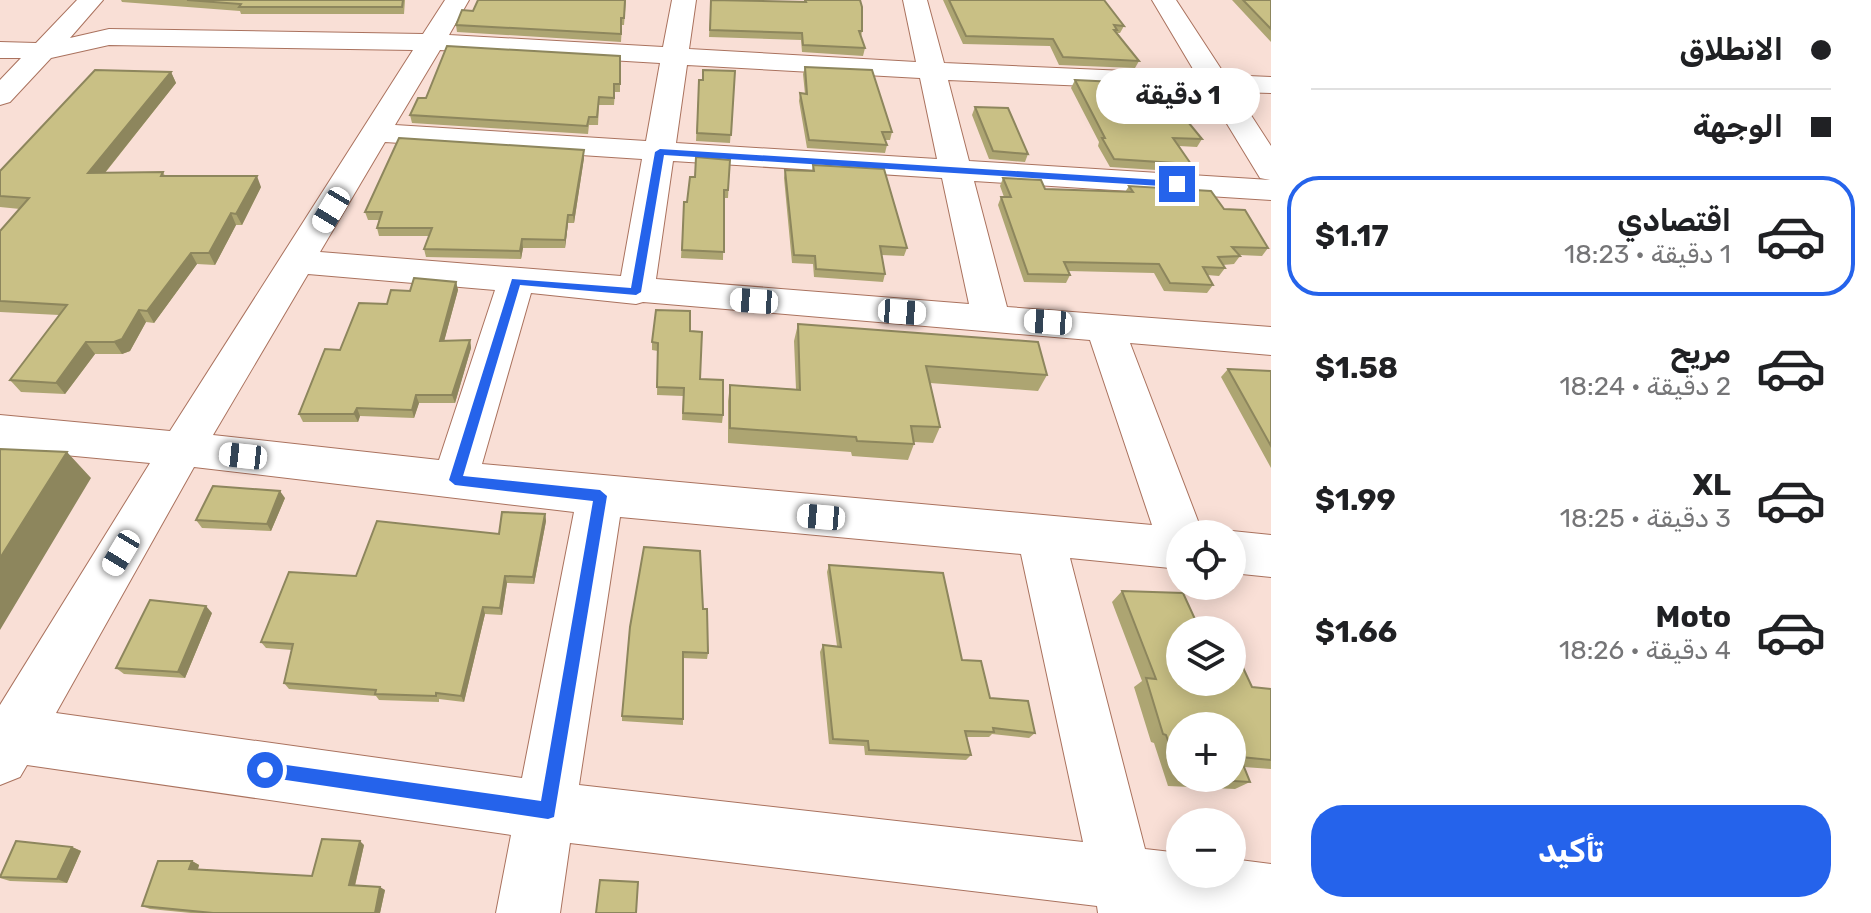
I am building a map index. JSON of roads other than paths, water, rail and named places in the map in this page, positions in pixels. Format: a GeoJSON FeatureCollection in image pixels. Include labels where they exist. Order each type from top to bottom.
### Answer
{"type":"FeatureCollection","features":[{"type":"Feature","properties":{"kind":"street"},"geometry":{"type":"LineString","coordinates":[[0,96],[91,0]]}},
{"type":"Feature","properties":{"kind":"street"},"geometry":{"type":"LineString","coordinates":[[457,0],[182,449],[6,746],[548,811],[1126,895],[1271,895]]}},
{"type":"Feature","properties":{"kind":"street"},"geometry":{"type":"LineString","coordinates":[[636,292],[684,0]]}},
{"type":"Feature","properties":{"kind":"street"},"geometry":{"type":"LineString","coordinates":[[915,0],[991,318]]}},
{"type":"Feature","properties":{"kind":"street"},"geometry":{"type":"LineString","coordinates":[[1164,0],[1271,171]]}},
{"type":"Feature","properties":{"kind":"street"},"geometry":{"type":"LineString","coordinates":[[0,50],[45,51],[109,37],[433,42],[933,71],[1271,85]]}},
{"type":"Feature","properties":{"kind":"street"},"geometry":{"type":"LineString","coordinates":[[378,133],[1271,190]]}},
{"type":"Feature","properties":{"kind":"street"},"geometry":{"type":"LineString","coordinates":[[299,262],[636,292],[1271,341]]}},
{"type":"Feature","properties":{"kind":"street"},"geometry":{"type":"LineString","coordinates":[[455,480],[516,281]]}},
{"type":"Feature","properties":{"kind":"street"},"geometry":{"type":"LineString","coordinates":[[1105,327],[1174,520]]}},
{"type":"Feature","properties":{"kind":"street"},"geometry":{"type":"LineString","coordinates":[[0,432],[600,496],[1166,547]]}},
{"type":"Feature","properties":{"kind":"street"},"geometry":{"type":"LineString","coordinates":[[528,913],[600,496]]}},
{"type":"Feature","properties":{"kind":"street"},"geometry":{"type":"LineString","coordinates":[[1041,537],[1126,895]]}},
{"type":"Feature","properties":{"kind":"street"},"geometry":{"type":"LineString","coordinates":[[1246,553],[1271,556]]}}]}
